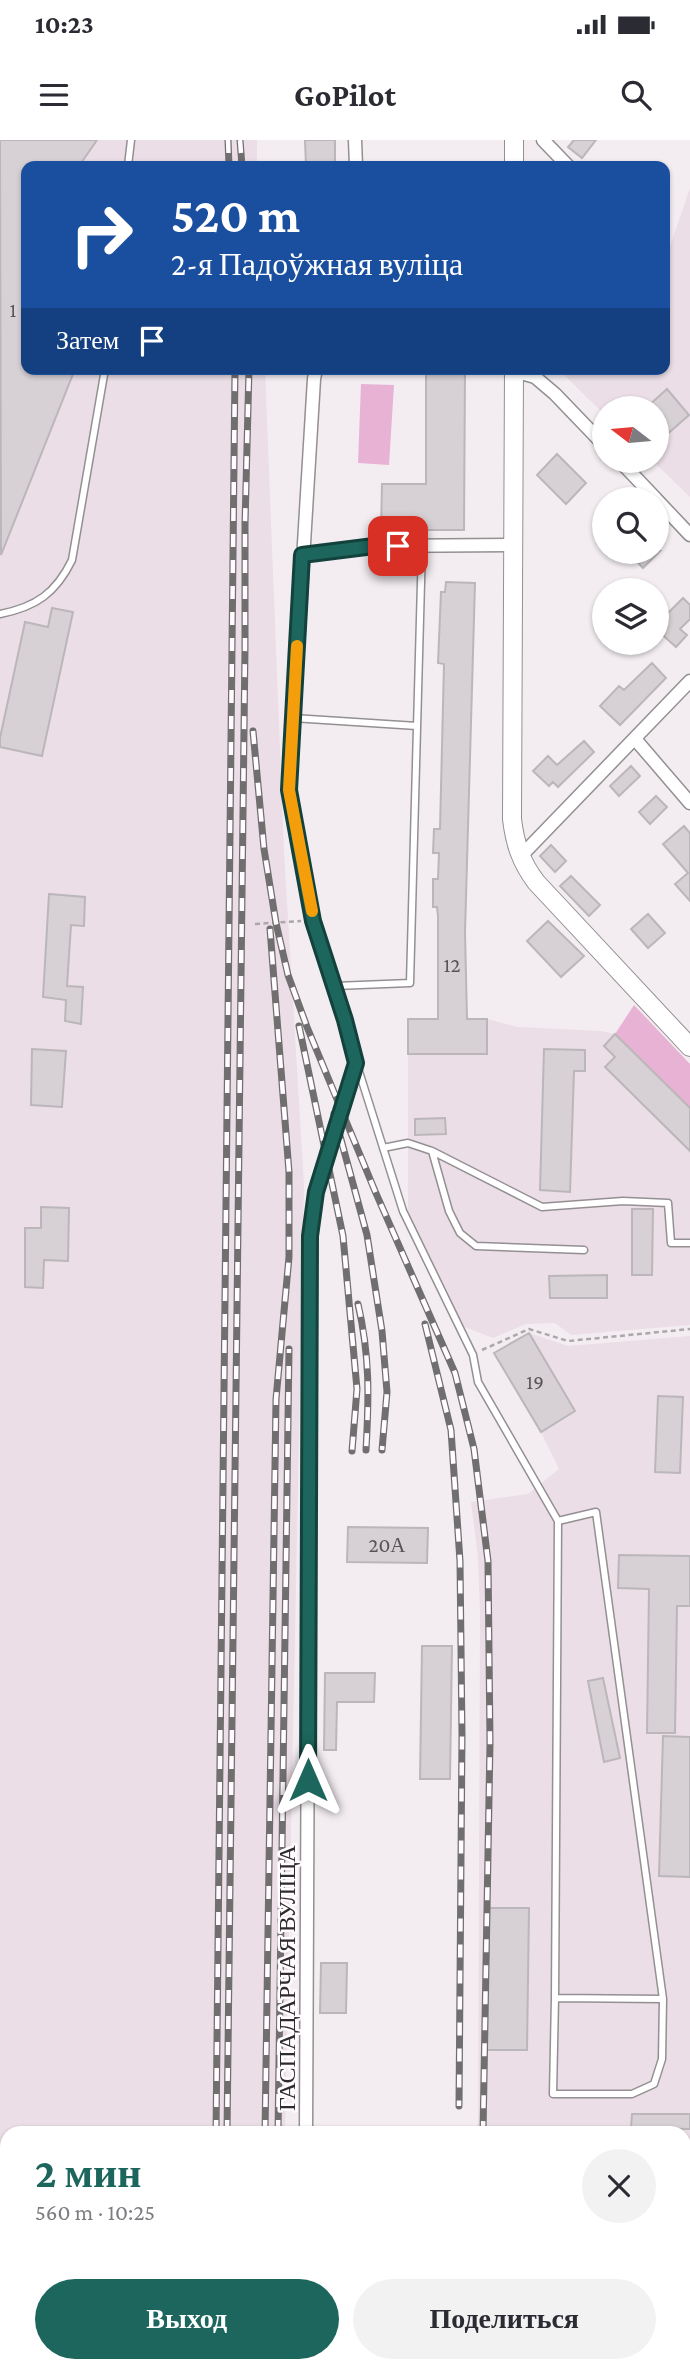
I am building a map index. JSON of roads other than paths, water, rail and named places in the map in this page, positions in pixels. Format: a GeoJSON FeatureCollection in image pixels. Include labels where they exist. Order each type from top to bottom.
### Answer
{"type":"FeatureCollection","features":[{"type":"Feature","properties":{"kind":"main road"},"geometry":{"type":"LineString","coordinates":[[514,140],[514,161]]}},
{"type":"Feature","properties":{"kind":"main road"},"geometry":{"type":"LineString","coordinates":[[514,375],[512,818],[520,857],[557,907],[690,1047]]}},
{"type":"Feature","properties":{"kind":"street"},"geometry":{"type":"LineString","coordinates":[[355,140],[356,161]]}},
{"type":"Feature","properties":{"kind":"street"},"geometry":{"type":"LineString","coordinates":[[543,140],[563,161]]}},
{"type":"Feature","properties":{"kind":"street"},"geometry":{"type":"LineString","coordinates":[[315,375],[289,790],[313,921],[356,1063]]}},
{"type":"Feature","properties":{"kind":"street"},"geometry":{"type":"LineString","coordinates":[[529,375],[555,394],[592,433]]}},
{"type":"Feature","properties":{"kind":"street"},"geometry":{"type":"LineString","coordinates":[[631,473],[645,487]]}},
{"type":"Feature","properties":{"kind":"street"},"geometry":{"type":"LineString","coordinates":[[669,513],[690,535]]}},
{"type":"Feature","properties":{"kind":"street"},"geometry":{"type":"LineString","coordinates":[[302,555],[374,546],[513,545]]}},
{"type":"Feature","properties":{"kind":"street"},"geometry":{"type":"LineString","coordinates":[[520,857],[690,681]]}},
{"type":"Feature","properties":{"kind":"street"},"geometry":{"type":"LineString","coordinates":[[635,739],[690,803]]}},
{"type":"Feature","properties":{"kind":"street","name":"ГАСПАДАРЧАЯ ВУЛІЦА"},"geometry":{"type":"LineString","coordinates":[[306,2126],[310,1236],[316,1192],[356,1063]]}},
{"type":"Feature","properties":{"kind":"lane"},"geometry":{"type":"LineString","coordinates":[[129,161],[131,140]]}},
{"type":"Feature","properties":{"kind":"lane"},"geometry":{"type":"LineString","coordinates":[[0,614],[40,602],[63,578],[72,560],[104,375]]}},
{"type":"Feature","properties":{"kind":"lane"},"geometry":{"type":"LineString","coordinates":[[334,986],[410,983],[422,546]]}},
{"type":"Feature","properties":{"kind":"lane"},"geometry":{"type":"LineString","coordinates":[[292,718],[417,726]]}},
{"type":"Feature","properties":{"kind":"lane"},"geometry":{"type":"LineString","coordinates":[[356,1063],[403,1211],[473,1355],[478,1382],[558,1521],[553,2094],[632,2094],[654,2084],[662,2059],[663,1999],[596,1512],[558,1521]]}},
{"type":"Feature","properties":{"kind":"lane"},"geometry":{"type":"LineString","coordinates":[[383,1147],[408,1143],[432,1151],[542,1207],[622,1201],[668,1203],[671,1243],[690,1242]]}},
{"type":"Feature","properties":{"kind":"lane"},"geometry":{"type":"LineString","coordinates":[[432,1151],[449,1211],[460,1233],[476,1246],[584,1250]]}},
{"type":"Feature","properties":{"kind":"lane"},"geometry":{"type":"LineString","coordinates":[[555,1998],[663,1999]]}},
{"type":"Feature","properties":{"kind":"railway"},"geometry":{"type":"LineString","coordinates":[[228,140],[229,161]]}},
{"type":"Feature","properties":{"kind":"railway"},"geometry":{"type":"LineString","coordinates":[[240,140],[242,161]]}},
{"type":"Feature","properties":{"kind":"railway"},"geometry":{"type":"LineString","coordinates":[[216,2126],[235,375]]}},
{"type":"Feature","properties":{"kind":"railway"},"geometry":{"type":"LineString","coordinates":[[227,2126],[249,375]]}},
{"type":"Feature","properties":{"kind":"railway"},"geometry":{"type":"LineString","coordinates":[[253,731],[264,849],[288,975],[375,1191],[455,1373],[474,1449],[488,1561],[490,1742],[483,2126]]}},
{"type":"Feature","properties":{"kind":"railway"},"geometry":{"type":"LineString","coordinates":[[265,2126],[276,1399],[289,1257],[289,1172],[270,929]]}},
{"type":"Feature","properties":{"kind":"railway"},"geometry":{"type":"LineString","coordinates":[[299,1026],[343,1236],[357,1389],[352,1451]]}},
{"type":"Feature","properties":{"kind":"railway"},"geometry":{"type":"LineString","coordinates":[[334,1114],[367,1235],[382,1331],[387,1392],[382,1450]]}},
{"type":"Feature","properties":{"kind":"railway"},"geometry":{"type":"LineString","coordinates":[[358,1304],[368,1377],[366,1450]]}},
{"type":"Feature","properties":{"kind":"railway"},"geometry":{"type":"LineString","coordinates":[[425,1324],[451,1430],[460,1561],[462,1735],[459,2106]]}},
{"type":"Feature","properties":{"kind":"railway"},"geometry":{"type":"LineString","coordinates":[[278,2126],[289,1349]]}}]}
